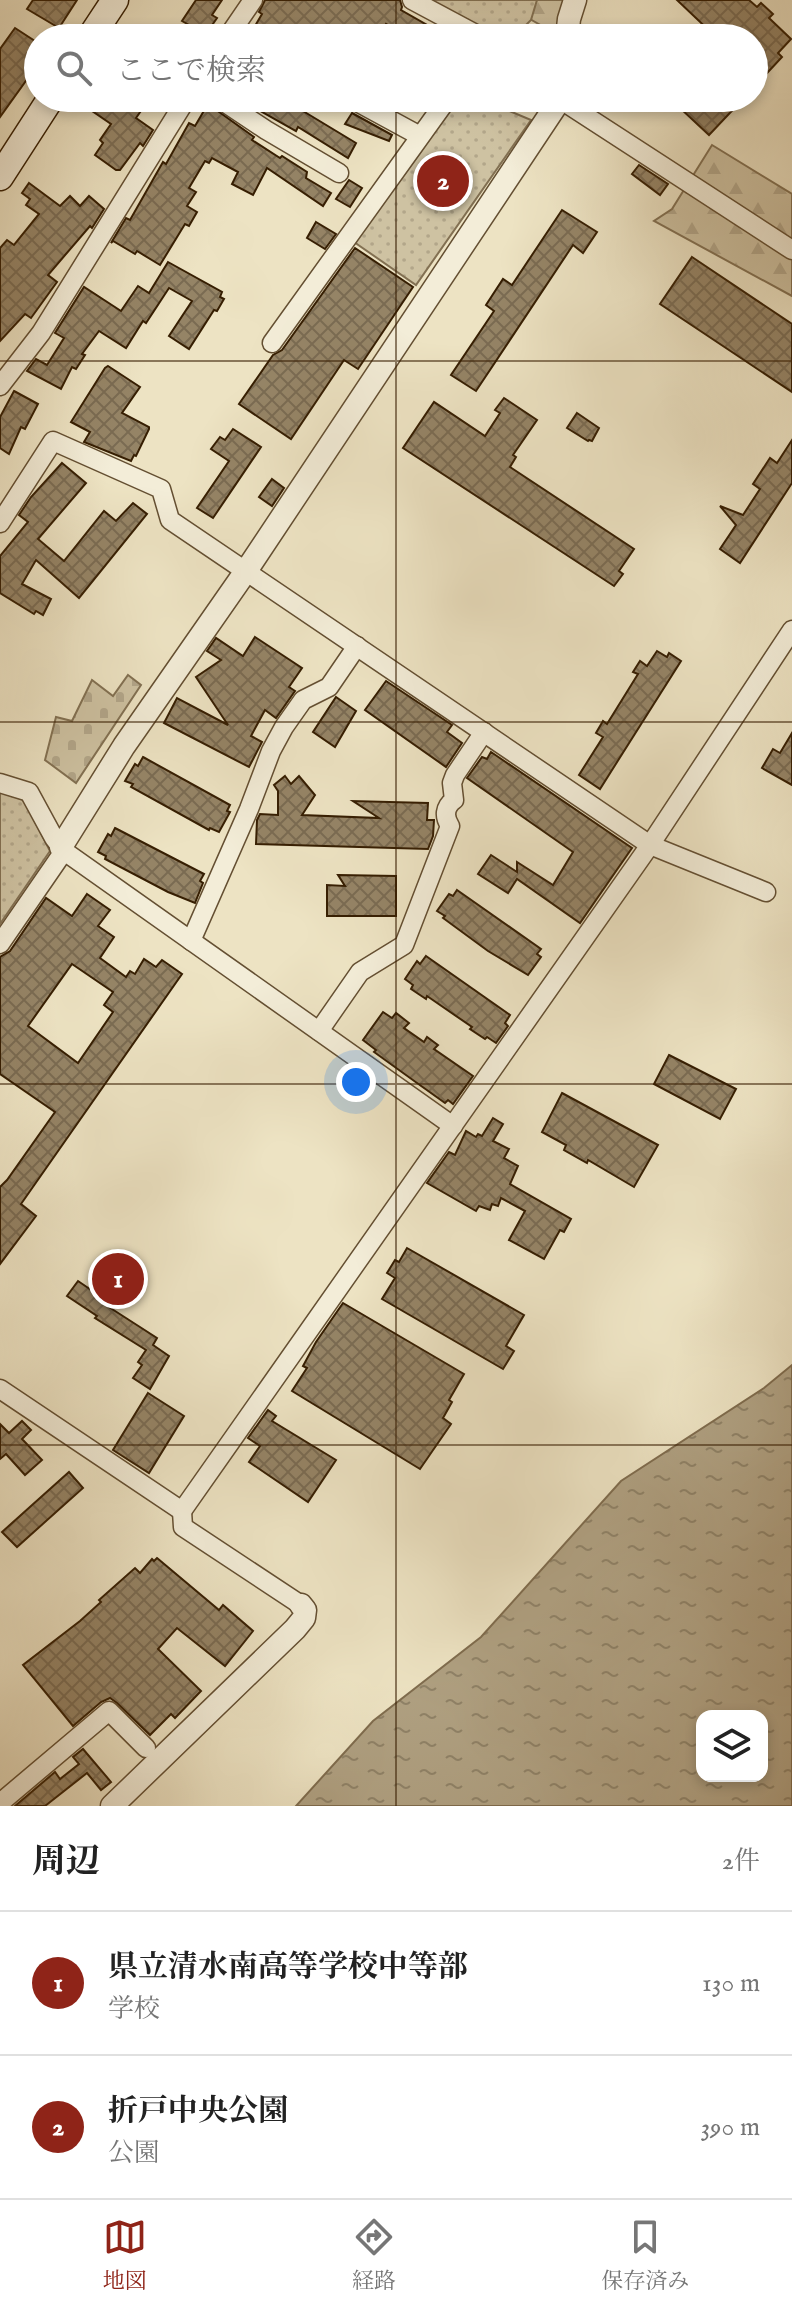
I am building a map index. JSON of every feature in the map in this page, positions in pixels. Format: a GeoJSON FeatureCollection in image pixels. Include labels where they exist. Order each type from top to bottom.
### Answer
{"type":"FeatureCollection","features":[{"type":"Feature","properties":{"kind":"main road"},"geometry":{"type":"LineString","coordinates":[[99,24],[115,0]]}},
{"type":"Feature","properties":{"kind":"main road"},"geometry":{"type":"LineString","coordinates":[[0,177],[42,112]]}},
{"type":"Feature","properties":{"kind":"street"},"geometry":{"type":"LineString","coordinates":[[237,24],[253,0]]}},
{"type":"Feature","properties":{"kind":"street"},"geometry":{"type":"LineString","coordinates":[[412,0],[457,24]]}},
{"type":"Feature","properties":{"kind":"street"},"geometry":{"type":"LineString","coordinates":[[568,24],[575,0]]}},
{"type":"Feature","properties":{"kind":"street"},"geometry":{"type":"LineString","coordinates":[[0,386],[41,333],[178,112]]}},
{"type":"Feature","properties":{"kind":"street"},"geometry":{"type":"LineString","coordinates":[[239,112],[339,173]]}},
{"type":"Feature","properties":{"kind":"street"},"geometry":{"type":"LineString","coordinates":[[376,112],[420,136]]}},
{"type":"Feature","properties":{"kind":"street"},"geometry":{"type":"LineString","coordinates":[[272,343],[437,112]]}},
{"type":"Feature","properties":{"kind":"street"},"geometry":{"type":"LineString","coordinates":[[0,944],[124,746],[246,571],[551,112]]}},
{"type":"Feature","properties":{"kind":"street"},"geometry":{"type":"LineString","coordinates":[[580,112],[792,250]]}},
{"type":"Feature","properties":{"kind":"street"},"geometry":{"type":"LineString","coordinates":[[0,523],[53,441],[161,489],[170,520],[650,845],[766,892]]}},
{"type":"Feature","properties":{"kind":"street"},"geometry":{"type":"LineString","coordinates":[[112,1806],[304,1618],[305,1610],[301,1605],[183,1527],[182,1511],[650,845],[792,630]]}},
{"type":"Feature","properties":{"kind":"street"},"geometry":{"type":"LineString","coordinates":[[191,941],[284,727],[303,700],[329,687],[357,646]]}},
{"type":"Feature","properties":{"kind":"street"},"geometry":{"type":"LineString","coordinates":[[319,1031],[360,972],[404,945],[450,826],[445,811],[454,800],[452,783],[455,775],[484,732]]}},
{"type":"Feature","properties":{"kind":"street"},"geometry":{"type":"LineString","coordinates":[[0,783],[29,792],[62,849],[453,1126]]}},
{"type":"Feature","properties":{"kind":"street"},"geometry":{"type":"LineString","coordinates":[[0,1389],[182,1511]]}},
{"type":"Feature","properties":{"kind":"street"},"geometry":{"type":"LineString","coordinates":[[0,1803],[109,1711],[146,1748]]}},
{"type":"Feature","properties":{"kind":"green space"},"geometry":{"type":"Polygon","coordinates":[[[428,0],[537,0],[527,24],[471,24],[428,0]]]}},
{"type":"Feature","properties":{"kind":"green space"},"geometry":{"type":"Polygon","coordinates":[[[511,0],[568,0],[561,24],[539,24],[516,11],[511,0]]]}},
{"type":"Feature","properties":{"kind":"green space"},"geometry":{"type":"Polygon","coordinates":[[[445,112],[512,112],[531,120],[416,285],[354,242],[445,112]]]}},
{"type":"Feature","properties":{"kind":"green space"},"geometry":{"type":"Polygon","coordinates":[[[712,145],[792,194],[792,296],[654,221],[672,209],[712,145]]]}},
{"type":"Feature","properties":{"kind":"green space"},"geometry":{"type":"Polygon","coordinates":[[[128,675],[141,685],[76,783],[45,760],[56,717],[72,721],[92,680],[113,696],[128,675]]]}},
{"type":"Feature","properties":{"kind":"green space"},"geometry":{"type":"Polygon","coordinates":[[[0,791],[24,800],[50,851],[0,924],[0,791]]]}},
{"type":"Feature","properties":{"kind":"water"},"geometry":{"type":"Polygon","coordinates":[[[792,1365],[792,1806],[296,1806],[373,1721],[481,1637],[621,1481],[764,1388],[792,1365]]]}},
{"type":"Feature","properties":{"kind":"building"},"geometry":{"type":"Polygon","coordinates":[[[33,0],[77,0],[62,24],[52,24],[27,9],[33,0]]]}},
{"type":"Feature","properties":{"kind":"building"},"geometry":{"type":"Polygon","coordinates":[[[196,0],[222,0],[212,15],[217,18],[213,24],[187,24],[182,21],[196,0]]]}},
{"type":"Feature","properties":{"kind":"building"},"geometry":{"type":"Polygon","coordinates":[[[265,0],[400,0],[401,10],[426,24],[256,24],[262,14],[259,12],[265,0]]]}},
{"type":"Feature","properties":{"kind":"building"},"geometry":{"type":"Polygon","coordinates":[[[677,0],[749,0],[757,7],[761,3],[773,14],[769,18],[791,39],[778,53],[782,57],[768,72],[768,24],[702,24],[677,0]]]}},
{"type":"Feature","properties":{"kind":"building"},"geometry":{"type":"Polygon","coordinates":[[[15,28],[24,34],[24,84],[0,117],[0,49],[15,28]]]}},
{"type":"Feature","properties":{"kind":"building"},"geometry":{"type":"Polygon","coordinates":[[[93,112],[140,112],[136,118],[153,130],[143,146],[140,143],[120,170],[95,155],[103,143],[100,140],[111,124],[93,112]]]}},
{"type":"Feature","properties":{"kind":"building"},"geometry":{"type":"Polygon","coordinates":[[[203,112],[219,112],[254,137],[252,140],[307,172],[306,178],[331,193],[323,206],[267,168],[253,195],[232,184],[238,172],[212,158],[209,163],[205,161],[189,188],[196,192],[187,206],[197,212],[189,226],[185,224],[160,265],[137,251],[135,254],[113,241],[111,243],[126,218],[130,220],[189,123],[195,126],[203,112]]]}},
{"type":"Feature","properties":{"kind":"building"},"geometry":{"type":"Polygon","coordinates":[[[262,112],[305,112],[356,143],[348,158],[298,127],[296,131],[262,112]]]}},
{"type":"Feature","properties":{"kind":"building"},"geometry":{"type":"Polygon","coordinates":[[[684,112],[731,112],[709,135],[684,112]]]}},
{"type":"Feature","properties":{"kind":"building"},"geometry":{"type":"Polygon","coordinates":[[[352,113],[392,135],[389,141],[345,124],[352,113]]]}},
{"type":"Feature","properties":{"kind":"building"},"geometry":{"type":"Polygon","coordinates":[[[639,165],[668,184],[660,195],[632,174],[639,165]]]}},
{"type":"Feature","properties":{"kind":"building"},"geometry":{"type":"Polygon","coordinates":[[[349,180],[362,188],[350,207],[336,199],[349,180]]]}},
{"type":"Feature","properties":{"kind":"building"},"geometry":{"type":"Polygon","coordinates":[[[29,183],[60,206],[70,196],[80,206],[89,196],[104,209],[92,228],[90,226],[48,275],[57,282],[31,318],[25,314],[0,341],[0,248],[7,240],[14,245],[39,214],[26,205],[30,199],[22,193],[29,183]]]}},
{"type":"Feature","properties":{"kind":"building"},"geometry":{"type":"Polygon","coordinates":[[[562,210],[597,232],[583,253],[573,245],[476,391],[451,375],[494,311],[486,305],[503,279],[512,285],[562,210]]]}},
{"type":"Feature","properties":{"kind":"building"},"geometry":{"type":"Polygon","coordinates":[[[316,222],[336,234],[325,249],[307,238],[316,222]]]}},
{"type":"Feature","properties":{"kind":"building"},"geometry":{"type":"Polygon","coordinates":[[[355,248],[413,287],[358,369],[344,360],[291,439],[239,404],[355,248]]]}},
{"type":"Feature","properties":{"kind":"building"},"geometry":{"type":"Polygon","coordinates":[[[692,257],[792,324],[792,392],[660,304],[692,257]]]}},
{"type":"Feature","properties":{"kind":"building"},"geometry":{"type":"Polygon","coordinates":[[[168,262],[222,292],[220,297],[224,299],[189,349],[169,336],[192,301],[169,288],[126,348],[99,331],[82,354],[85,355],[76,369],[72,367],[61,389],[27,371],[36,359],[47,365],[64,338],[55,333],[84,287],[121,311],[138,286],[149,293],[168,262]]]}},
{"type":"Feature","properties":{"kind":"building"},"geometry":{"type":"Polygon","coordinates":[[[108,366],[140,387],[122,413],[149,427],[131,461],[84,442],[90,432],[71,422],[108,366]]]}},
{"type":"Feature","properties":{"kind":"building"},"geometry":{"type":"Polygon","coordinates":[[[14,391],[38,404],[25,429],[21,427],[9,454],[0,448],[0,417],[14,391]]]}},
{"type":"Feature","properties":{"kind":"building"},"geometry":{"type":"Polygon","coordinates":[[[504,398],[537,420],[513,455],[516,457],[510,467],[634,549],[619,571],[623,574],[614,586],[403,448],[434,402],[485,436],[500,413],[495,410],[504,398]]]}},
{"type":"Feature","properties":{"kind":"building"},"geometry":{"type":"Polygon","coordinates":[[[577,413],[599,428],[592,441],[567,428],[577,413]]]}},
{"type":"Feature","properties":{"kind":"building"},"geometry":{"type":"Polygon","coordinates":[[[233,429],[261,447],[213,518],[197,508],[229,461],[211,449],[220,437],[225,440],[233,429]]]}},
{"type":"Feature","properties":{"kind":"building"},"geometry":{"type":"Polygon","coordinates":[[[792,440],[792,483],[740,563],[720,549],[736,525],[720,506],[743,515],[760,489],[753,484],[770,458],[777,463],[792,440]]]}},
{"type":"Feature","properties":{"kind":"building"},"geometry":{"type":"Polygon","coordinates":[[[62,463],[86,483],[38,539],[64,561],[104,511],[116,521],[133,503],[147,514],[79,598],[36,560],[22,584],[51,599],[43,615],[36,611],[34,614],[0,593],[0,556],[28,522],[19,515],[31,497],[62,463]]]}},
{"type":"Feature","properties":{"kind":"building"},"geometry":{"type":"Polygon","coordinates":[[[272,479],[284,488],[272,506],[259,497],[272,479]]]}},
{"type":"Feature","properties":{"kind":"building"},"geometry":{"type":"Polygon","coordinates":[[[255,637],[302,668],[289,687],[295,691],[276,718],[265,710],[251,736],[262,742],[249,767],[164,723],[177,698],[228,725],[196,677],[221,660],[207,651],[216,638],[243,656],[255,637]]]}},
{"type":"Feature","properties":{"kind":"building"},"geometry":{"type":"Polygon","coordinates":[[[657,651],[667,657],[669,653],[681,661],[600,789],[579,775],[603,737],[596,733],[603,721],[607,724],[638,674],[633,672],[640,661],[647,666],[657,651]]]}},
{"type":"Feature","properties":{"kind":"building"},"geometry":{"type":"Polygon","coordinates":[[[386,681],[452,725],[447,732],[462,743],[446,767],[365,710],[386,681]]]}},
{"type":"Feature","properties":{"kind":"building"},"geometry":{"type":"Polygon","coordinates":[[[336,697],[356,711],[335,747],[313,732],[336,697]]]}},
{"type":"Feature","properties":{"kind":"building"},"geometry":{"type":"Polygon","coordinates":[[[792,733],[792,785],[762,768],[773,749],[780,753],[792,733]]]}},
{"type":"Feature","properties":{"kind":"building"},"geometry":{"type":"Polygon","coordinates":[[[491,752],[632,848],[580,923],[517,879],[508,893],[478,874],[491,855],[517,872],[517,862],[553,885],[573,852],[467,778],[482,757],[487,759],[491,752]]]}},
{"type":"Feature","properties":{"kind":"building"},"geometry":{"type":"Polygon","coordinates":[[[143,757],[230,805],[227,811],[230,812],[219,832],[209,830],[131,787],[133,784],[125,781],[143,757]]]}},
{"type":"Feature","properties":{"kind":"building"},"geometry":{"type":"Polygon","coordinates":[[[285,776],[291,784],[299,776],[315,795],[302,815],[379,818],[353,801],[428,803],[427,820],[434,820],[428,849],[256,844],[260,814],[278,815],[278,791],[274,785],[285,776]]]}},
{"type":"Feature","properties":{"kind":"building"},"geometry":{"type":"Polygon","coordinates":[[[115,828],[204,874],[195,903],[105,859],[106,856],[98,852],[115,828]]]}},
{"type":"Feature","properties":{"kind":"building"},"geometry":{"type":"Polygon","coordinates":[[[338,875],[396,876],[396,916],[327,916],[327,885],[345,886],[338,875]]]}},
{"type":"Feature","properties":{"kind":"building"},"geometry":{"type":"Polygon","coordinates":[[[457,890],[541,949],[537,954],[541,957],[528,975],[488,951],[437,911],[449,894],[453,896],[457,890]]]}},
{"type":"Feature","properties":{"kind":"building"},"geometry":{"type":"Polygon","coordinates":[[[87,894],[110,910],[98,926],[114,937],[100,958],[126,977],[130,971],[135,974],[144,959],[156,967],[162,960],[182,974],[21,1204],[36,1216],[0,1264],[0,1187],[55,1112],[0,1074],[0,957],[10,951],[46,898],[72,916],[87,894]],[[72,964],[28,1026],[78,1063],[113,1012],[104,1005],[113,992],[72,964]]]}},
{"type":"Feature","properties":{"kind":"building"},"geometry":{"type":"Polygon","coordinates":[[[426,956],[510,1015],[505,1023],[508,1026],[496,1043],[470,1029],[472,1027],[427,996],[426,999],[411,989],[413,985],[405,979],[417,961],[420,964],[426,956]]]}},
{"type":"Feature","properties":{"kind":"building"},"geometry":{"type":"Polygon","coordinates":[[[383,1012],[392,1018],[396,1013],[409,1023],[404,1028],[424,1042],[427,1037],[438,1045],[434,1049],[473,1076],[453,1104],[448,1100],[445,1103],[374,1052],[376,1050],[363,1040],[383,1012]]]}},
{"type":"Feature","properties":{"kind":"building"},"geometry":{"type":"Polygon","coordinates":[[[669,1055],[736,1089],[720,1119],[654,1084],[669,1055]]]}},
{"type":"Feature","properties":{"kind":"building"},"geometry":{"type":"Polygon","coordinates":[[[562,1093],[658,1145],[634,1187],[564,1150],[566,1145],[542,1132],[562,1093]]]}},
{"type":"Feature","properties":{"kind":"building"},"geometry":{"type":"Polygon","coordinates":[[[493,1118],[503,1124],[493,1141],[509,1149],[504,1158],[518,1166],[510,1184],[571,1219],[564,1232],[560,1230],[544,1259],[509,1240],[525,1211],[501,1198],[498,1206],[492,1204],[490,1210],[479,1206],[476,1211],[427,1183],[449,1152],[455,1155],[466,1131],[476,1137],[478,1134],[482,1136],[493,1118]]]}},
{"type":"Feature","properties":{"kind":"building"},"geometry":{"type":"Polygon","coordinates":[[[407,1248],[524,1315],[506,1346],[514,1351],[503,1369],[382,1299],[395,1278],[387,1273],[395,1260],[399,1262],[407,1248]]]}},
{"type":"Feature","properties":{"kind":"building"},"geometry":{"type":"Polygon","coordinates":[[[78,1281],[100,1296],[98,1300],[157,1338],[153,1345],[169,1356],[150,1389],[133,1378],[142,1365],[138,1362],[146,1350],[67,1296],[78,1281]]]}},
{"type":"Feature","properties":{"kind":"building"},"geometry":{"type":"Polygon","coordinates":[[[343,1303],[464,1374],[443,1418],[451,1424],[420,1469],[292,1391],[307,1368],[303,1366],[316,1342],[343,1303]]]}},
{"type":"Feature","properties":{"kind":"building"},"geometry":{"type":"Polygon","coordinates":[[[148,1393],[184,1416],[149,1473],[113,1450],[148,1393]]]}},
{"type":"Feature","properties":{"kind":"building"},"geometry":{"type":"Polygon","coordinates":[[[268,1410],[276,1416],[272,1421],[336,1460],[308,1502],[249,1462],[260,1446],[248,1438],[268,1410]]]}},
{"type":"Feature","properties":{"kind":"building"},"geometry":{"type":"Polygon","coordinates":[[[22,1421],[31,1430],[22,1439],[42,1460],[25,1475],[6,1454],[0,1459],[0,1424],[9,1433],[22,1421]]]}},
{"type":"Feature","properties":{"kind":"building"},"geometry":{"type":"Polygon","coordinates":[[[69,1472],[83,1488],[17,1547],[2,1532],[69,1472]]]}},
{"type":"Feature","properties":{"kind":"building"},"geometry":{"type":"Polygon","coordinates":[[[157,1558],[219,1610],[223,1605],[253,1631],[225,1666],[177,1628],[158,1649],[201,1691],[175,1718],[171,1714],[150,1735],[110,1698],[73,1726],[23,1665],[80,1621],[135,1568],[140,1573],[152,1559],[157,1558]]]}},
{"type":"Feature","properties":{"kind":"building"},"geometry":{"type":"Polygon","coordinates":[[[83,1749],[111,1782],[101,1790],[87,1773],[45,1806],[15,1806],[55,1772],[60,1779],[79,1764],[73,1757],[83,1749]]]}},
{"type":"Feature","properties":{"kind":"place","name":"折戸中央公園"},"geometry":{"type":"Point","coordinates":[443,181]}},
{"type":"Feature","properties":{"kind":"place","name":"県立清水南高等学校中等部"},"geometry":{"type":"Point","coordinates":[118,1279]}}]}
